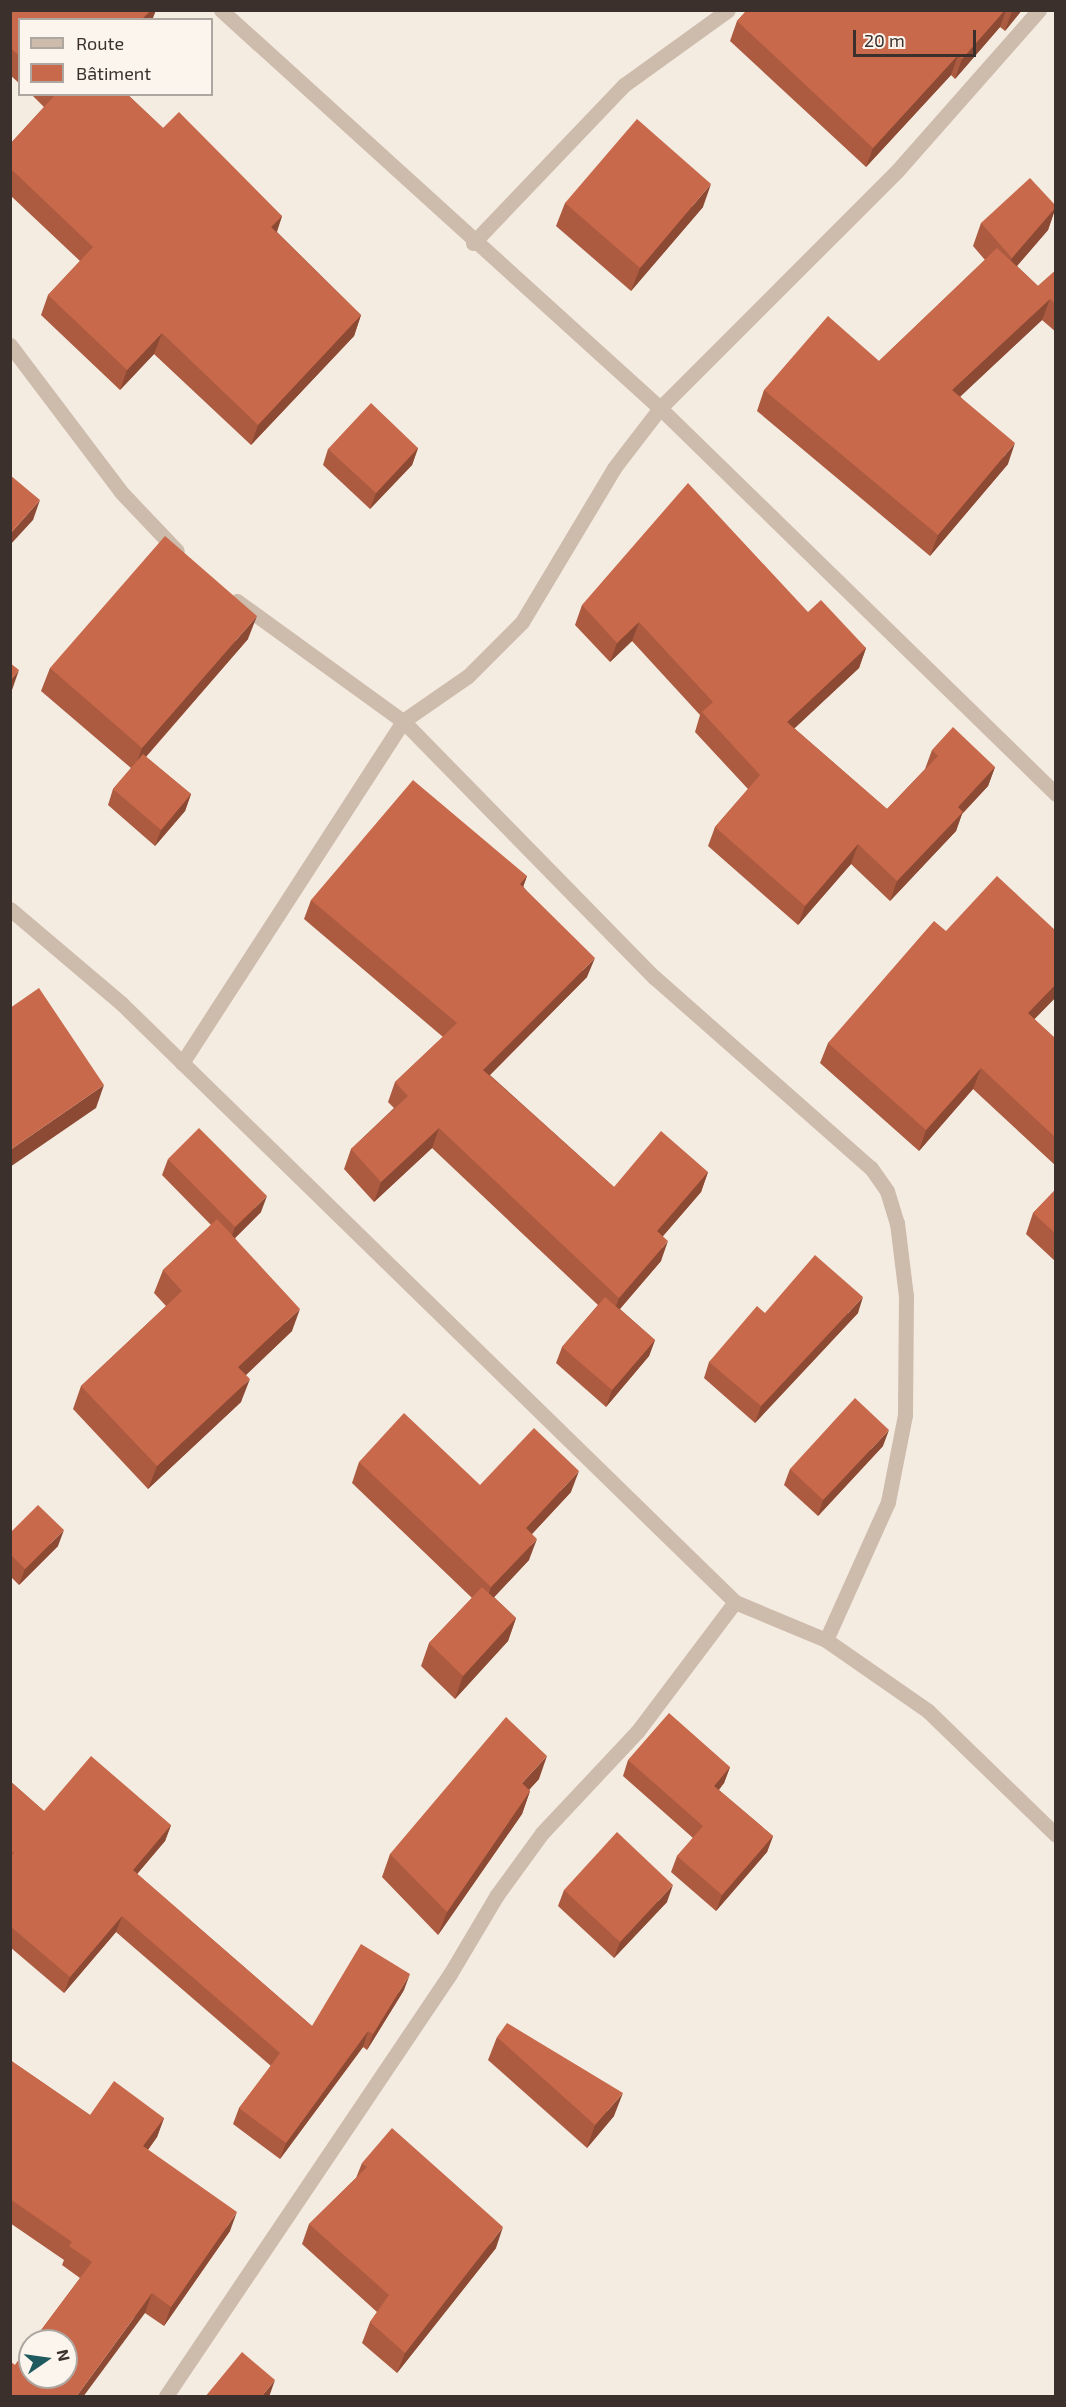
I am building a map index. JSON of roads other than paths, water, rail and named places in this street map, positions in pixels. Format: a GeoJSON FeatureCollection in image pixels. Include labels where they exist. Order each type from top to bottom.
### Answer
{"type":"FeatureCollection","features":[{"type":"Feature","properties":{"kind":"street"},"geometry":{"type":"LineString","coordinates":[[220,10],[473,243],[660,408],[1056,794]]}},
{"type":"Feature","properties":{"kind":"street"},"geometry":{"type":"LineString","coordinates":[[473,243],[624,85],[728,10]]}},
{"type":"Feature","properties":{"kind":"street"},"geometry":{"type":"LineString","coordinates":[[182,1063],[403,721],[468,676],[522,622],[614,468],[660,408],[897,171],[1039,10]]}},
{"type":"Feature","properties":{"kind":"street"},"geometry":{"type":"LineString","coordinates":[[10,345],[121,492],[188,561]]}},
{"type":"Feature","properties":{"kind":"street"},"geometry":{"type":"LineString","coordinates":[[222,589],[403,721],[654,977],[871,1168],[887,1191],[897,1223],[906,1296],[905,1415],[888,1502],[826,1640]]}},
{"type":"Feature","properties":{"kind":"street"},"geometry":{"type":"LineString","coordinates":[[10,909],[182,1063],[735,1602],[826,1640],[928,1711],[1056,1834]]}},
{"type":"Feature","properties":{"kind":"street"},"geometry":{"type":"LineString","coordinates":[[166,2397],[504,1886],[542,1833],[637,1732],[735,1602]]}}]}
